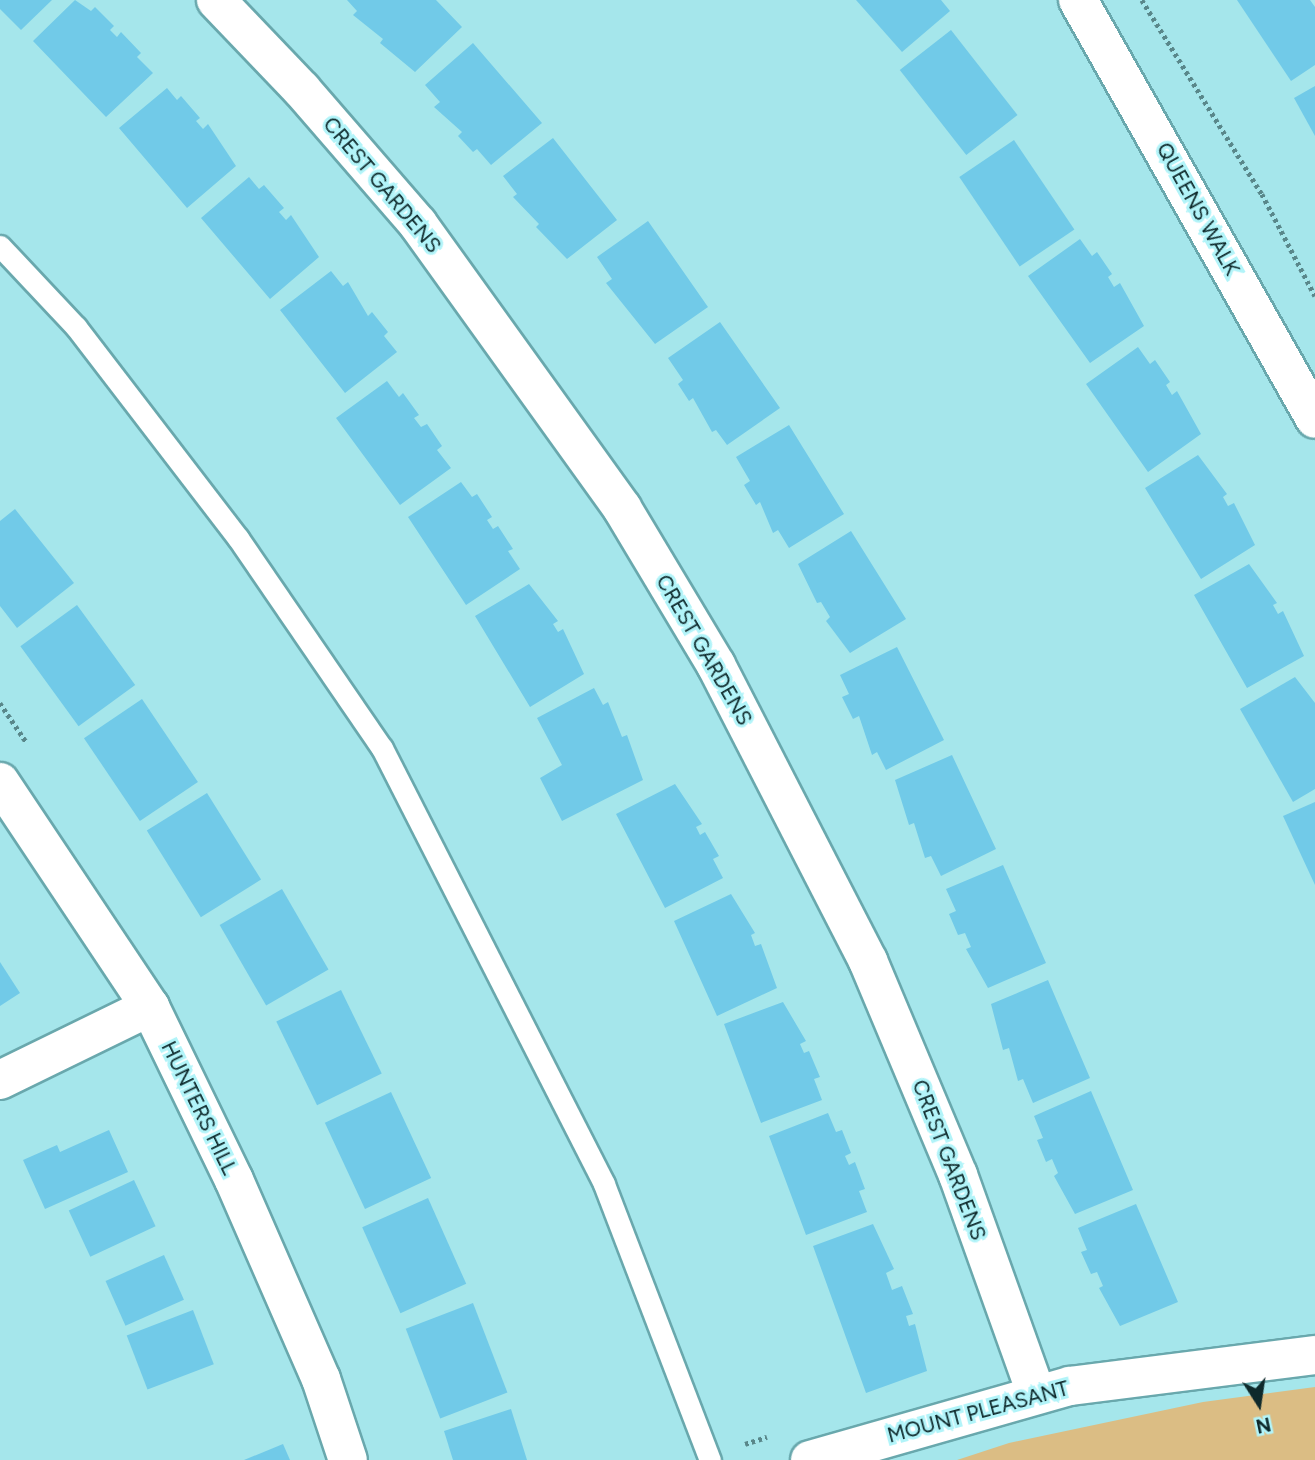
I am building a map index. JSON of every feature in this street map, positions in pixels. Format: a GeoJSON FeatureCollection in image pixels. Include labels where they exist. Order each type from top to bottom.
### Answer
{"type":"FeatureCollection","features":[{"type":"Feature","properties":{"kind":"street","name":"CREST GARDENS"},"geometry":{"type":"LineString","coordinates":[[216,0],[302,90],[418,224],[622,508],[716,665],[868,961],[958,1175],[1036,1393]]}},
{"type":"Feature","properties":{"kind":"street","name":"QUEENS WALK"},"geometry":{"type":"LineString","coordinates":[[1078,0],[1315,419]]}},
{"type":"Feature","properties":{"kind":"street","name":"HUNTERS HILL"},"geometry":{"type":"LineString","coordinates":[[0,782],[150,1007],[250,1218],[321,1379],[348,1460]]}},
{"type":"Feature","properties":{"kind":"street"},"geometry":{"type":"LineString","coordinates":[[0,1080],[150,1007]]}},
{"type":"Feature","properties":{"kind":"street","name":"MOUNT PLEASANT"},"geometry":{"type":"LineString","coordinates":[[810,1460],[1036,1393],[1315,1354]]}},
{"type":"Feature","properties":{"kind":"lane"},"geometry":{"type":"LineString","coordinates":[[0,246],[76,327],[239,538],[382,748],[604,1184],[710,1460]]}},
{"type":"Feature","properties":{"kind":"path"},"geometry":{"type":"LineString","coordinates":[[1142,0],[1262,194],[1315,296]]}},
{"type":"Feature","properties":{"kind":"shaded area"},"geometry":{"type":"Polygon","coordinates":[[[1315,1387],[1315,1460],[957,1460],[1009,1443],[1203,1402],[1315,1387]]]}},
{"type":"Feature","properties":{"kind":"building"},"geometry":{"type":"Polygon","coordinates":[[[0,0],[52,0],[21,30],[0,9],[0,0]]]}},
{"type":"Feature","properties":{"kind":"building"},"geometry":{"type":"Polygon","coordinates":[[[75,0],[91,11],[95,7],[114,26],[110,30],[117,37],[121,32],[141,53],[137,57],[153,73],[106,117],[33,41],[75,0]]]}},
{"type":"Feature","properties":{"kind":"building"},"geometry":{"type":"Polygon","coordinates":[[[347,0],[436,0],[462,27],[415,72],[380,43],[383,39],[353,15],[357,11],[347,0]]]}},
{"type":"Feature","properties":{"kind":"building"},"geometry":{"type":"Polygon","coordinates":[[[856,0],[941,0],[950,11],[902,52],[856,0]]]}},
{"type":"Feature","properties":{"kind":"building"},"geometry":{"type":"Polygon","coordinates":[[[1237,0],[1310,0],[1315,7],[1315,65],[1291,81],[1237,0]]]}},
{"type":"Feature","properties":{"kind":"building"},"geometry":{"type":"Polygon","coordinates":[[[951,30],[1017,115],[966,155],[900,70],[951,30]]]}},
{"type":"Feature","properties":{"kind":"building"},"geometry":{"type":"Polygon","coordinates":[[[473,43],[542,123],[491,165],[477,149],[473,152],[458,136],[462,132],[434,107],[440,102],[425,85],[473,43]]]}},
{"type":"Feature","properties":{"kind":"building"},"geometry":{"type":"Polygon","coordinates":[[[1315,86],[1315,136],[1294,98],[1315,86]]]}},
{"type":"Feature","properties":{"kind":"building"},"geometry":{"type":"Polygon","coordinates":[[[167,88],[177,100],[181,96],[200,118],[196,121],[203,129],[208,124],[236,166],[187,208],[119,128],[167,88]]]}},
{"type":"Feature","properties":{"kind":"building"},"geometry":{"type":"Polygon","coordinates":[[[553,138],[617,220],[567,259],[536,227],[539,224],[513,197],[517,194],[503,176],[553,138]]]}},
{"type":"Feature","properties":{"kind":"building"},"geometry":{"type":"Polygon","coordinates":[[[1014,140],[1074,230],[1020,266],[959,177],[1014,140]]]}},
{"type":"Feature","properties":{"kind":"building"},"geometry":{"type":"Polygon","coordinates":[[[249,177],[259,189],[264,185],[284,208],[279,212],[286,220],[291,215],[319,257],[270,299],[201,218],[249,177]]]}},
{"type":"Feature","properties":{"kind":"building"},"geometry":{"type":"Polygon","coordinates":[[[648,221],[708,307],[655,344],[606,283],[612,279],[597,257],[648,221]]]}},
{"type":"Feature","properties":{"kind":"building"},"geometry":{"type":"Polygon","coordinates":[[[1080,239],[1092,256],[1097,252],[1112,274],[1108,277],[1114,287],[1120,283],[1144,326],[1090,363],[1028,276],[1080,239]]]}},
{"type":"Feature","properties":{"kind":"building"},"geometry":{"type":"Polygon","coordinates":[[[331,271],[343,286],[348,282],[368,316],[372,312],[388,332],[384,336],[397,352],[345,393],[280,310],[331,271]]]}},
{"type":"Feature","properties":{"kind":"building"},"geometry":{"type":"Polygon","coordinates":[[[720,322],[780,408],[727,445],[716,430],[712,432],[693,398],[689,401],[678,384],[683,380],[668,358],[720,322]]]}},
{"type":"Feature","properties":{"kind":"building"},"geometry":{"type":"Polygon","coordinates":[[[1138,347],[1150,364],[1155,360],[1170,382],[1166,385],[1172,395],[1177,391],[1201,434],[1148,472],[1086,384],[1138,347]]]}},
{"type":"Feature","properties":{"kind":"building"},"geometry":{"type":"Polygon","coordinates":[[[387,381],[399,397],[403,393],[419,415],[414,418],[421,427],[427,424],[442,446],[437,450],[451,468],[400,505],[336,418],[387,381]]]}},
{"type":"Feature","properties":{"kind":"building"},"geometry":{"type":"Polygon","coordinates":[[[789,425],[844,514],[789,548],[778,530],[773,533],[760,502],[756,505],[744,485],[750,481],[736,457],[789,425]]]}},
{"type":"Feature","properties":{"kind":"building"},"geometry":{"type":"Polygon","coordinates":[[[1198,455],[1227,494],[1223,497],[1228,506],[1234,503],[1255,545],[1201,579],[1145,488],[1198,455]]]}},
{"type":"Feature","properties":{"kind":"building"},"geometry":{"type":"Polygon","coordinates":[[[461,482],[472,497],[477,494],[492,517],[487,520],[493,529],[498,526],[513,549],[508,551],[520,569],[466,605],[408,517],[461,482]]]}},
{"type":"Feature","properties":{"kind":"building"},"geometry":{"type":"Polygon","coordinates":[[[15,509],[74,583],[17,628],[0,606],[0,521],[15,509]]]}},
{"type":"Feature","properties":{"kind":"building"},"geometry":{"type":"Polygon","coordinates":[[[851,531],[906,619],[850,653],[826,621],[830,617],[821,602],[817,603],[798,564],[851,531]]]}},
{"type":"Feature","properties":{"kind":"building"},"geometry":{"type":"Polygon","coordinates":[[[1249,564],[1277,603],[1273,605],[1278,614],[1283,611],[1304,656],[1247,688],[1194,595],[1249,564]]]}},
{"type":"Feature","properties":{"kind":"building"},"geometry":{"type":"Polygon","coordinates":[[[529,584],[558,621],[553,624],[558,632],[563,629],[584,674],[530,707],[475,616],[529,584]]]}},
{"type":"Feature","properties":{"kind":"building"},"geometry":{"type":"Polygon","coordinates":[[[77,605],[135,685],[79,726],[20,646],[77,605]]]}},
{"type":"Feature","properties":{"kind":"building"},"geometry":{"type":"Polygon","coordinates":[[[897,647],[944,740],[886,770],[877,752],[872,755],[859,716],[853,719],[842,697],[849,694],[840,675],[897,647]]]}},
{"type":"Feature","properties":{"kind":"building"},"geometry":{"type":"Polygon","coordinates":[[[1295,677],[1315,703],[1315,789],[1293,802],[1240,709],[1295,677]]]}},
{"type":"Feature","properties":{"kind":"building"},"geometry":{"type":"Polygon","coordinates":[[[594,688],[603,705],[608,702],[622,737],[627,735],[643,780],[562,821],[540,778],[562,765],[537,718],[594,688]]]}},
{"type":"Feature","properties":{"kind":"building"},"geometry":{"type":"Polygon","coordinates":[[[142,699],[198,782],[140,821],[84,738],[142,699]]]}},
{"type":"Feature","properties":{"kind":"building"},"geometry":{"type":"Polygon","coordinates":[[[952,755],[996,849],[941,876],[931,856],[925,858],[914,823],[909,825],[895,780],[952,755]]]}},
{"type":"Feature","properties":{"kind":"building"},"geometry":{"type":"Polygon","coordinates":[[[675,784],[702,824],[696,827],[700,835],[705,832],[719,856],[713,859],[723,878],[665,908],[616,814],[675,784]]]}},
{"type":"Feature","properties":{"kind":"building"},"geometry":{"type":"Polygon","coordinates":[[[207,793],[261,880],[201,917],[147,831],[207,793]]]}},
{"type":"Feature","properties":{"kind":"building"},"geometry":{"type":"Polygon","coordinates":[[[1315,802],[1315,885],[1283,816],[1315,802]]]}},
{"type":"Feature","properties":{"kind":"building"},"geometry":{"type":"Polygon","coordinates":[[[1003,865],[1046,963],[988,988],[966,949],[971,947],[965,933],[958,935],[949,914],[956,911],[946,889],[1003,865]]]}},
{"type":"Feature","properties":{"kind":"building"},"geometry":{"type":"Polygon","coordinates":[[[282,889],[328,970],[266,1006],[220,925],[282,889]]]}},
{"type":"Feature","properties":{"kind":"building"},"geometry":{"type":"Polygon","coordinates":[[[731,894],[755,933],[751,935],[755,946],[761,944],[777,988],[717,1016],[674,921],[731,894]]]}},
{"type":"Feature","properties":{"kind":"building"},"geometry":{"type":"Polygon","coordinates":[[[0,962],[20,993],[0,1006],[0,962]]]}},
{"type":"Feature","properties":{"kind":"building"},"geometry":{"type":"Polygon","coordinates":[[[1048,980],[1090,1078],[1033,1103],[1023,1079],[1018,1081],[1009,1048],[1003,1050],[991,1004],[1048,980]]]}},
{"type":"Feature","properties":{"kind":"building"},"geometry":{"type":"Polygon","coordinates":[[[341,990],[382,1074],[317,1105],[276,1022],[341,990]]]}},
{"type":"Feature","properties":{"kind":"building"},"geometry":{"type":"Polygon","coordinates":[[[783,1002],[806,1041],[800,1044],[804,1053],[809,1051],[820,1077],[814,1079],[822,1100],[761,1123],[724,1024],[783,1002]]]}},
{"type":"Feature","properties":{"kind":"building"},"geometry":{"type":"Polygon","coordinates":[[[1091,1091],[1133,1190],[1075,1214],[1054,1176],[1058,1173],[1052,1159],[1046,1162],[1037,1140],[1043,1138],[1034,1116],[1091,1091]]]}},
{"type":"Feature","properties":{"kind":"building"},"geometry":{"type":"Polygon","coordinates":[[[391,1092],[431,1178],[365,1209],[325,1123],[391,1092]]]}},
{"type":"Feature","properties":{"kind":"building"},"geometry":{"type":"Polygon","coordinates":[[[828,1113],[836,1132],[842,1130],[851,1153],[845,1156],[849,1165],[855,1162],[865,1189],[859,1191],[867,1212],[806,1235],[769,1136],[828,1113]]]}},
{"type":"Feature","properties":{"kind":"building"},"geometry":{"type":"Polygon","coordinates":[[[109,1130],[128,1172],[45,1209],[23,1160],[57,1145],[60,1152],[109,1130]]]}},
{"type":"Feature","properties":{"kind":"building"},"geometry":{"type":"Polygon","coordinates":[[[134,1180],[156,1226],[90,1257],[69,1210],[134,1180]]]}},
{"type":"Feature","properties":{"kind":"building"},"geometry":{"type":"Polygon","coordinates":[[[428,1198],[466,1284],[400,1313],[362,1227],[428,1198]]]}},
{"type":"Feature","properties":{"kind":"building"},"geometry":{"type":"Polygon","coordinates":[[[1136,1204],[1178,1302],[1120,1326],[1099,1288],[1103,1286],[1097,1272],[1091,1274],[1081,1252],[1087,1250],[1078,1228],[1136,1204]]]}},
{"type":"Feature","properties":{"kind":"building"},"geometry":{"type":"Polygon","coordinates":[[[873,1224],[894,1269],[886,1273],[892,1290],[902,1286],[913,1314],[906,1316],[909,1326],[915,1324],[927,1371],[866,1393],[813,1246],[873,1224]]]}},
{"type":"Feature","properties":{"kind":"building"},"geometry":{"type":"Polygon","coordinates":[[[164,1255],[184,1300],[125,1326],[106,1281],[164,1255]]]}},
{"type":"Feature","properties":{"kind":"building"},"geometry":{"type":"Polygon","coordinates":[[[473,1303],[507,1393],[440,1418],[406,1329],[473,1303]]]}},
{"type":"Feature","properties":{"kind":"building"},"geometry":{"type":"Polygon","coordinates":[[[193,1310],[214,1364],[148,1390],[127,1335],[193,1310]]]}},
{"type":"Feature","properties":{"kind":"building"},"geometry":{"type":"Polygon","coordinates":[[[511,1409],[527,1460],[453,1460],[444,1431],[511,1409]]]}},
{"type":"Feature","properties":{"kind":"building"},"geometry":{"type":"Polygon","coordinates":[[[283,1444],[290,1460],[244,1460],[283,1444]]]}}]}
